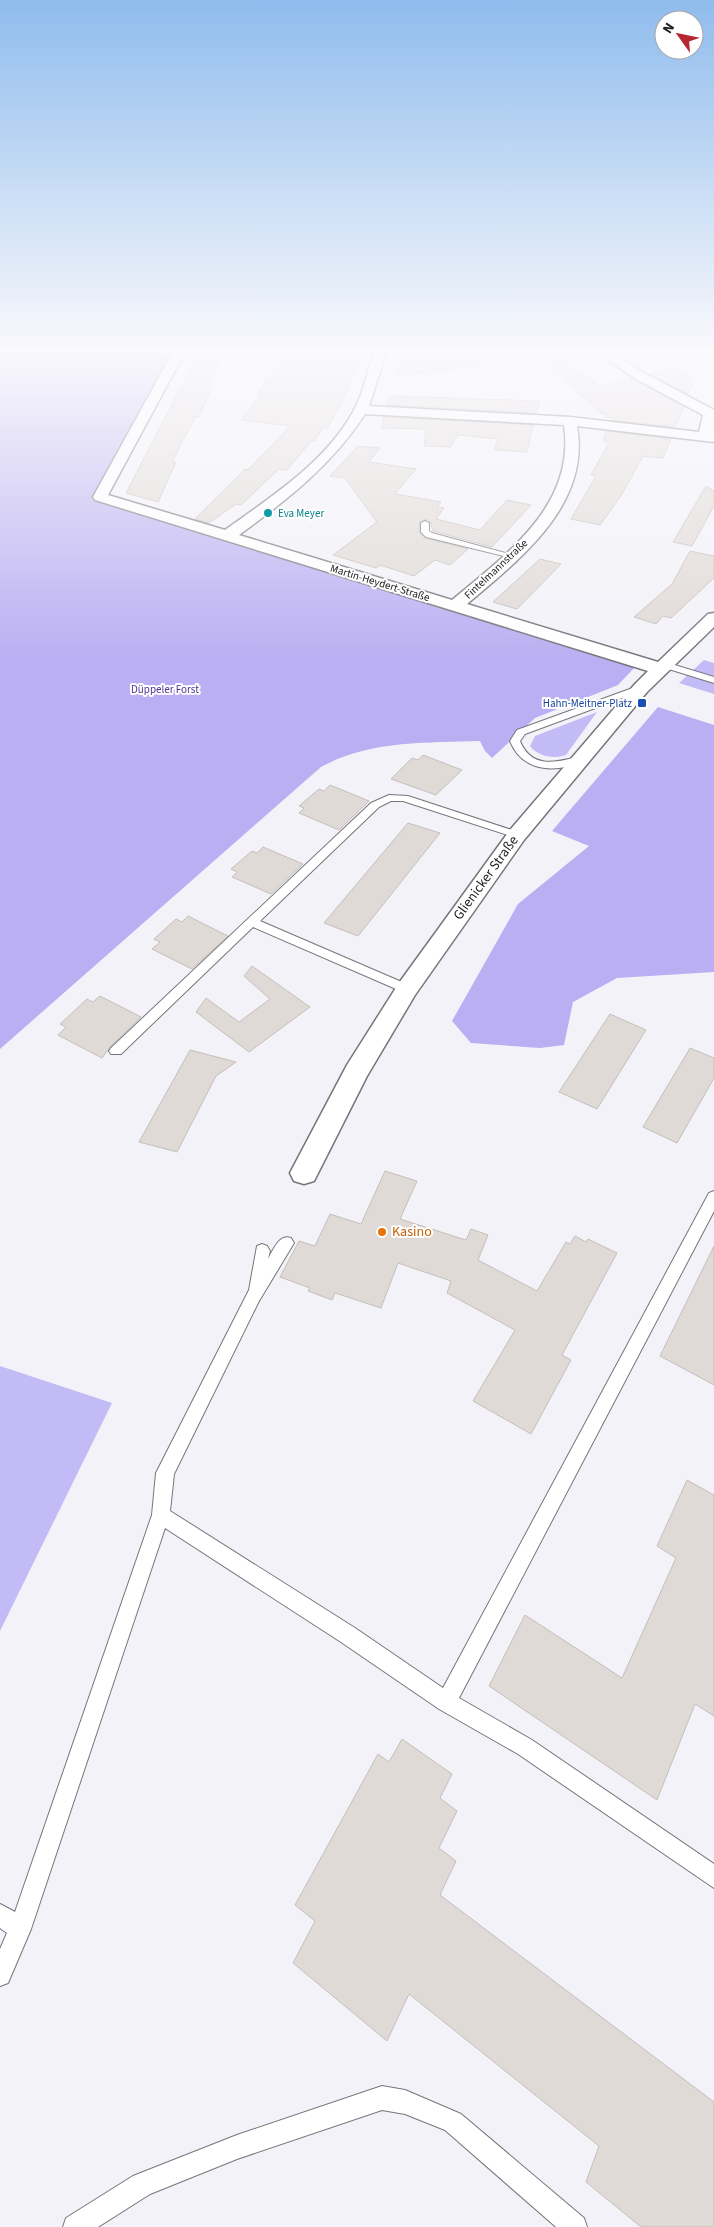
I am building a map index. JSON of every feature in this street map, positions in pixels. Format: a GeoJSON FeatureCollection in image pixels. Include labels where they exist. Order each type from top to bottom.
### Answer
{"type":"FeatureCollection","features":[{"type":"Feature","properties":{"kind":"street","name":"Martin-Heydert-Straße"},"geometry":{"type":"LineString","coordinates":[[123,454],[100,497],[454,606],[663,667]]}},
{"type":"Feature","properties":{"kind":"street"},"geometry":{"type":"LineString","coordinates":[[226,536],[299,482],[326,454]]}},
{"type":"Feature","properties":{"kind":"street","name":"Fintelmannstraße"},"geometry":{"type":"LineString","coordinates":[[454,606],[512,556],[543,523],[564,487],[572,454]]}},
{"type":"Feature","properties":{"kind":"street","name":"Glienicker Straße"},"geometry":{"type":"LineString","coordinates":[[304,1172],[356,1072],[408,989],[517,835],[641,688],[714,618]]}},
{"type":"Feature","properties":{"kind":"lane"},"geometry":{"type":"LineString","coordinates":[[425,523],[425,532],[429,535],[512,556]]}},
{"type":"Feature","properties":{"kind":"lane"},"geometry":{"type":"LineString","coordinates":[[663,667],[714,680]]}},
{"type":"Feature","properties":{"kind":"lane"},"geometry":{"type":"LineString","coordinates":[[580,759],[563,765],[542,764],[520,754],[515,741],[521,732],[641,688]]}},
{"type":"Feature","properties":{"kind":"lane"},"geometry":{"type":"LineString","coordinates":[[116,1050],[375,805],[389,798],[404,798],[517,835]]}},
{"type":"Feature","properties":{"kind":"lane"},"geometry":{"type":"LineString","coordinates":[[252,922],[408,989]]}},
{"type":"Feature","properties":{"kind":"lane"},"geometry":{"type":"LineString","coordinates":[[446,1702],[546,1517],[714,1197]]}},
{"type":"Feature","properties":{"kind":"lane"},"geometry":{"type":"LineString","coordinates":[[0,1975],[20,1929],[162,1515],[165,1473],[254,1296],[286,1243]]}},
{"type":"Feature","properties":{"kind":"lane"},"geometry":{"type":"LineString","coordinates":[[254,1296],[262,1251]]}},
{"type":"Feature","properties":{"kind":"lane"},"geometry":{"type":"LineString","coordinates":[[162,1515],[348,1635],[446,1702],[526,1748],[714,1877]]}},
{"type":"Feature","properties":{"kind":"lane"},"geometry":{"type":"LineString","coordinates":[[0,1915],[20,1929]]}},
{"type":"Feature","properties":{"kind":"lane"},"geometry":{"type":"LineString","coordinates":[[75,2227],[142,2185],[237,2147],[382,2098],[405,2102],[454,2122],[575,2227]]}},
{"type":"Feature","properties":{"kind":"shaded area"},"geometry":{"type":"Polygon","coordinates":[[[704,660],[714,663],[714,694],[679,683],[704,660]]]}},
{"type":"Feature","properties":{"kind":"shaded area"},"geometry":{"type":"Polygon","coordinates":[[[597,712],[566,755],[556,757],[542,755],[530,746],[535,736],[597,712]]]}},
{"type":"Feature","properties":{"kind":"shaded area"},"geometry":{"type":"Polygon","coordinates":[[[0,1366],[112,1403],[0,1631],[0,1366]]]}},
{"type":"Feature","properties":{"kind":"green space","name":"Düppeler Forst"},"geometry":{"type":"Polygon","coordinates":[[[0,454],[117,454],[92,499],[635,667],[618,685],[535,718],[492,758],[485,751],[480,741],[418,743],[378,747],[340,758],[321,767],[0,1049],[0,454]]]}},
{"type":"Feature","properties":{"kind":"green space"},"geometry":{"type":"Polygon","coordinates":[[[658,707],[714,725],[714,972],[617,978],[573,1002],[564,1045],[540,1048],[471,1043],[452,1021],[518,904],[589,846],[552,831],[658,707]]]}},
{"type":"Feature","properties":{"kind":"building"},"geometry":{"type":"Polygon","coordinates":[[[146,454],[176,454],[172,462],[176,462],[158,502],[126,493],[146,454]]]}},
{"type":"Feature","properties":{"kind":"building"},"geometry":{"type":"Polygon","coordinates":[[[263,454],[300,454],[287,470],[279,469],[241,505],[236,504],[209,523],[195,519],[245,469],[248,470],[263,454]]]}},
{"type":"Feature","properties":{"kind":"building"},"geometry":{"type":"Polygon","coordinates":[[[351,454],[375,454],[369,462],[416,469],[395,494],[441,502],[437,507],[444,508],[436,519],[480,530],[507,500],[531,505],[492,547],[433,531],[430,521],[426,519],[420,521],[419,532],[425,538],[468,549],[450,565],[435,560],[414,576],[380,565],[376,568],[333,555],[377,522],[345,478],[330,476],[351,454]]]}},
{"type":"Feature","properties":{"kind":"building"},"geometry":{"type":"Polygon","coordinates":[[[603,454],[665,454],[663,458],[643,456],[621,496],[600,525],[571,519],[596,476],[591,475],[603,454]]]}},
{"type":"Feature","properties":{"kind":"building"},"geometry":{"type":"Polygon","coordinates":[[[706,486],[714,491],[714,506],[692,546],[673,542],[706,486]]]}},
{"type":"Feature","properties":{"kind":"building"},"geometry":{"type":"Polygon","coordinates":[[[690,551],[714,556],[714,578],[671,618],[663,616],[656,624],[634,617],[672,584],[690,551]]]}},
{"type":"Feature","properties":{"kind":"building"},"geometry":{"type":"Polygon","coordinates":[[[540,559],[561,564],[517,609],[493,602],[540,559]]]}},
{"type":"Feature","properties":{"kind":"building"},"geometry":{"type":"Polygon","coordinates":[[[423,755],[462,770],[436,795],[391,779],[412,758],[418,760],[423,755]]]}},
{"type":"Feature","properties":{"kind":"building"},"geometry":{"type":"Polygon","coordinates":[[[330,785],[369,801],[339,830],[299,813],[304,808],[299,806],[319,789],[324,791],[330,785]]]}},
{"type":"Feature","properties":{"kind":"building"},"geometry":{"type":"Polygon","coordinates":[[[408,823],[440,833],[358,936],[324,923],[408,823]]]}},
{"type":"Feature","properties":{"kind":"building"},"geometry":{"type":"Polygon","coordinates":[[[263,847],[303,864],[271,894],[232,877],[237,872],[231,869],[252,851],[257,853],[263,847]]]}},
{"type":"Feature","properties":{"kind":"building"},"geometry":{"type":"Polygon","coordinates":[[[188,916],[228,936],[192,969],[152,949],[160,942],[154,939],[176,919],[182,922],[188,916]]]}},
{"type":"Feature","properties":{"kind":"building"},"geometry":{"type":"Polygon","coordinates":[[[252,966],[310,1007],[249,1052],[196,1012],[206,998],[239,1022],[270,999],[244,976],[252,966]]]}},
{"type":"Feature","properties":{"kind":"building"},"geometry":{"type":"Polygon","coordinates":[[[100,996],[141,1017],[110,1047],[102,1058],[58,1035],[66,1027],[60,1024],[87,999],[93,1002],[100,996]]]}},
{"type":"Feature","properties":{"kind":"building"},"geometry":{"type":"Polygon","coordinates":[[[610,1014],[646,1030],[597,1109],[559,1092],[610,1014]]]}},
{"type":"Feature","properties":{"kind":"building"},"geometry":{"type":"Polygon","coordinates":[[[690,1048],[714,1058],[714,1078],[677,1143],[643,1127],[690,1048]]]}},
{"type":"Feature","properties":{"kind":"building"},"geometry":{"type":"Polygon","coordinates":[[[190,1050],[236,1062],[216,1076],[177,1152],[139,1142],[190,1050]]]}},
{"type":"Feature","properties":{"kind":"building"},"geometry":{"type":"Polygon","coordinates":[[[385,1171],[417,1181],[400,1219],[466,1240],[471,1229],[488,1235],[478,1260],[537,1291],[566,1242],[570,1244],[575,1236],[586,1242],[588,1239],[617,1253],[562,1355],[571,1360],[531,1434],[473,1401],[515,1330],[447,1293],[451,1281],[398,1263],[381,1308],[335,1293],[332,1300],[308,1291],[310,1288],[280,1277],[299,1241],[315,1246],[330,1214],[361,1224],[385,1171]]]}},
{"type":"Feature","properties":{"kind":"building"},"geometry":{"type":"Polygon","coordinates":[[[714,1246],[714,1385],[660,1356],[714,1246]]]}},
{"type":"Feature","properties":{"kind":"building"},"geometry":{"type":"Polygon","coordinates":[[[687,1480],[714,1495],[714,1716],[695,1704],[657,1800],[489,1686],[525,1615],[622,1678],[676,1558],[657,1546],[687,1480]]]}},
{"type":"Feature","properties":{"kind":"building"},"geometry":{"type":"Polygon","coordinates":[[[402,1739],[452,1774],[440,1798],[457,1811],[439,1848],[456,1861],[440,1895],[714,2102],[714,2227],[641,2227],[586,2182],[599,2146],[409,1994],[387,2041],[293,1963],[315,1921],[295,1905],[378,1754],[389,1762],[402,1739]]]}},
{"type":"Feature","properties":{"kind":"place","name":"Eva Meyer"},"geometry":{"type":"Point","coordinates":[268,513]}},
{"type":"Feature","properties":{"kind":"place","name":"Hahn-Meitner-Platz"},"geometry":{"type":"Point","coordinates":[642,703]}},
{"type":"Feature","properties":{"kind":"place","name":"Kasino"},"geometry":{"type":"Point","coordinates":[382,1232]}}]}
